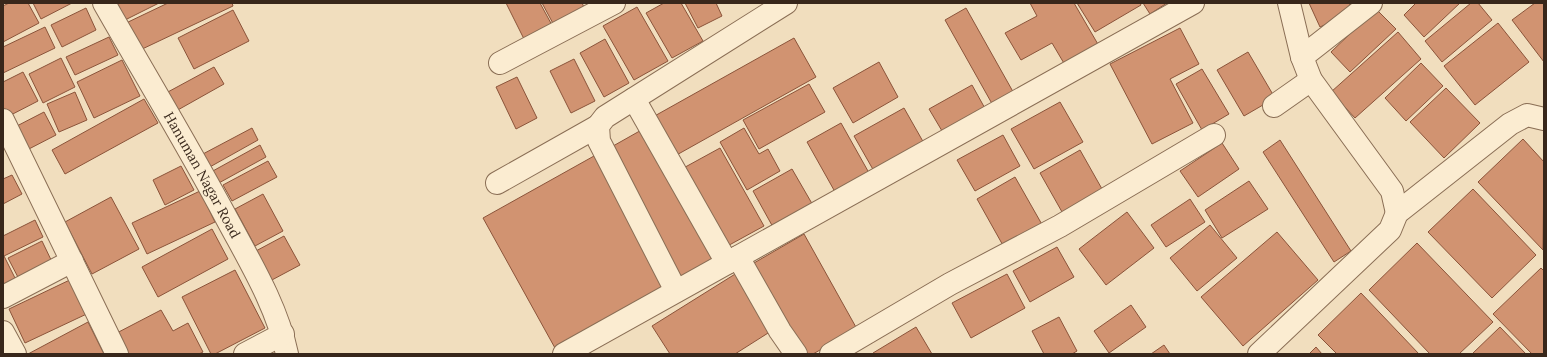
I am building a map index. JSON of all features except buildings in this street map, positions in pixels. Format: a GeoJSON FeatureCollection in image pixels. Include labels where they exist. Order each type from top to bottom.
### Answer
{"type":"FeatureCollection","features":[{"type":"Feature","properties":{"kind":"street","name":"Hanuman Nagar Road"},"geometry":{"type":"LineString","coordinates":[[104,3],[221,208],[264,289],[285,344]]}},
{"type":"Feature","properties":{"kind":"street"},"geometry":{"type":"LineString","coordinates":[[500,63],[614,3]]}},
{"type":"Feature","properties":{"kind":"street"},"geometry":{"type":"LineString","coordinates":[[497,183],[598,126],[605,118],[634,99],[786,3]]}},
{"type":"Feature","properties":{"kind":"street"},"geometry":{"type":"LineString","coordinates":[[564,354],[1193,3]]}},
{"type":"Feature","properties":{"kind":"street"},"geometry":{"type":"LineString","coordinates":[[1289,3],[1302,57],[1311,80],[1392,191],[1397,213]]}},
{"type":"Feature","properties":{"kind":"street"},"geometry":{"type":"LineString","coordinates":[[1302,57],[1371,3]]}},
{"type":"Feature","properties":{"kind":"street"},"geometry":{"type":"LineString","coordinates":[[1274,106],[1311,80]]}},
{"type":"Feature","properties":{"kind":"street"},"geometry":{"type":"LineString","coordinates":[[634,99],[732,260],[796,354]]}},
{"type":"Feature","properties":{"kind":"street"},"geometry":{"type":"LineString","coordinates":[[1259,354],[1390,230],[1397,213],[1510,124],[1527,115],[1544,119]]}},
{"type":"Feature","properties":{"kind":"street"},"geometry":{"type":"LineString","coordinates":[[3,120],[117,354]]}},
{"type":"Feature","properties":{"kind":"street"},"geometry":{"type":"LineString","coordinates":[[598,126],[599,141],[676,291]]}},
{"type":"Feature","properties":{"kind":"street"},"geometry":{"type":"LineString","coordinates":[[831,354],[950,284],[1060,226],[1214,135]]}},
{"type":"Feature","properties":{"kind":"street"},"geometry":{"type":"LineString","coordinates":[[3,297],[72,261]]}},
{"type":"Feature","properties":{"kind":"street"},"geometry":{"type":"LineString","coordinates":[[3,332],[15,354]]}},
{"type":"Feature","properties":{"kind":"street"},"geometry":{"type":"LineString","coordinates":[[245,354],[285,344]]}}]}
